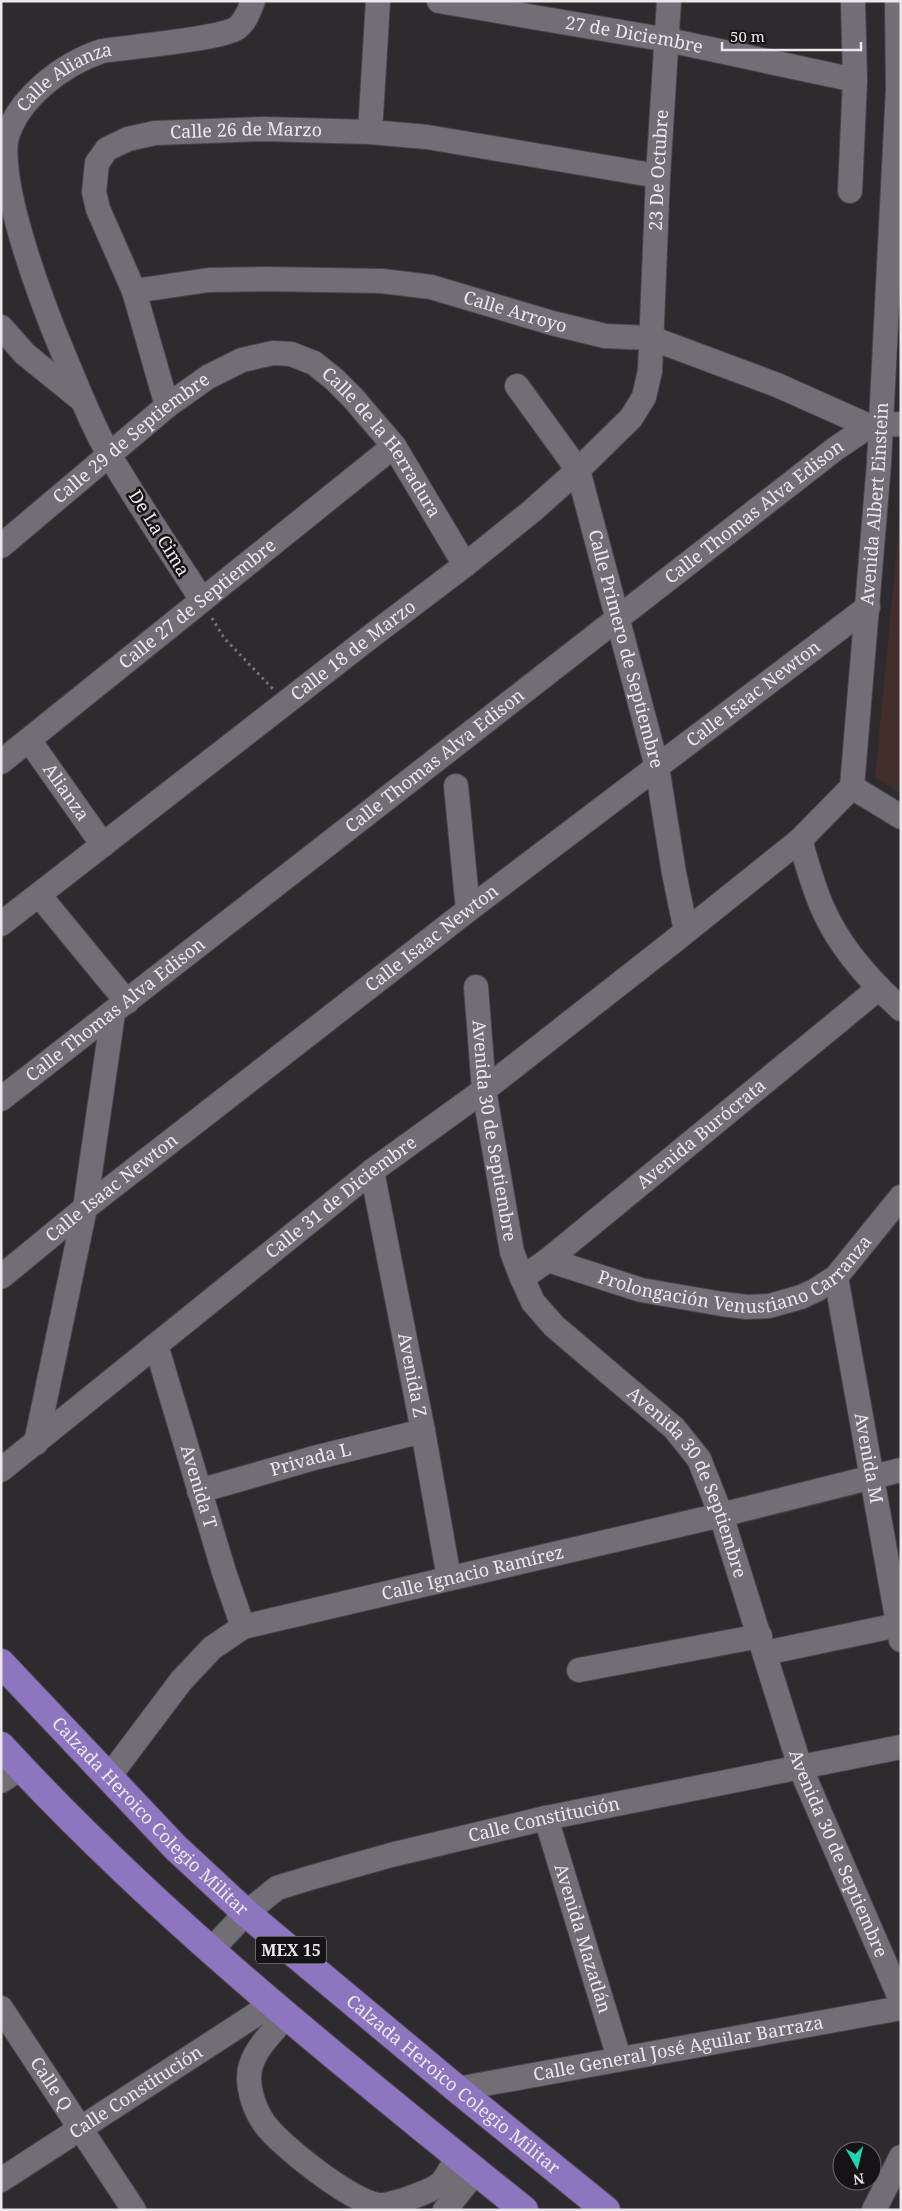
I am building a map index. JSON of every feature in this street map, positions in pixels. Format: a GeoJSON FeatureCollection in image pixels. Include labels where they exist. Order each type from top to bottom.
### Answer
{"type":"FeatureCollection","features":[{"type":"Feature","properties":{"kind":"main road","name":"Calzada Heroico Colegio Militar"},"geometry":{"type":"LineString","coordinates":[[1,1663],[108,1778],[176,1847],[246,1913],[606,2210]]}},
{"type":"Feature","properties":{"kind":"main road","name":"MEX 15"},"geometry":{"type":"LineString","coordinates":[[1,1746],[11,1774],[84,1834],[279,2010],[524,2210]]}},
{"type":"Feature","properties":{"kind":"street","name":"Calle Alianza"},"geometry":{"type":"LineString","coordinates":[[109,455],[83,402],[36,289],[16,228],[3,159],[4,136],[20,110],[48,80],[86,56],[102,51],[216,35],[235,29],[243,22],[253,1]]}},
{"type":"Feature","properties":{"kind":"street"},"geometry":{"type":"LineString","coordinates":[[370,132],[378,1]]}},
{"type":"Feature","properties":{"kind":"street","name":"27 de Diciembre"},"geometry":{"type":"LineString","coordinates":[[439,1],[515,7],[855,80]]}},
{"type":"Feature","properties":{"kind":"street","name":"23 De Octubre"},"geometry":{"type":"LineString","coordinates":[[652,338],[658,176],[669,1]]}},
{"type":"Feature","properties":{"kind":"street"},"geometry":{"type":"LineString","coordinates":[[850,191],[855,80],[853,1]]}},
{"type":"Feature","properties":{"kind":"street","name":"Avenida Albert Einstein"},"geometry":{"type":"LineString","coordinates":[[852,786],[884,425],[898,89],[897,1]]}},
{"type":"Feature","properties":{"kind":"street","name":"Calle 26 de Marzo"},"geometry":{"type":"LineString","coordinates":[[167,406],[134,291],[98,209],[94,192],[97,164],[107,149],[128,139],[155,133],[264,129],[370,132],[427,137],[658,176]]}},
{"type":"Feature","properties":{"kind":"street","name":"Calle Arroyo"},"geometry":{"type":"LineString","coordinates":[[134,291],[209,280],[382,281],[431,287],[552,323],[605,336],[652,338],[884,425]]}},
{"type":"Feature","properties":{"kind":"street"},"geometry":{"type":"LineString","coordinates":[[1,327],[25,354],[83,402]]}},
{"type":"Feature","properties":{"kind":"street","name":"Calle 18 de Marzo"},"geometry":{"type":"LineString","coordinates":[[1,924],[286,701],[466,565],[578,470],[631,418],[644,397],[650,371],[652,338]]}},
{"type":"Feature","properties":{"kind":"street","name":"Calle 29 de Septiembre"},"geometry":{"type":"LineString","coordinates":[[1,546],[167,406],[208,377],[242,360],[273,353]]}},
{"type":"Feature","properties":{"kind":"street","name":"Calle de la Herradura"},"geometry":{"type":"LineString","coordinates":[[273,353],[291,354],[314,363],[353,398],[394,446],[466,565]]}},
{"type":"Feature","properties":{"kind":"street","name":"Calle Primero de Septiembre"},"geometry":{"type":"LineString","coordinates":[[517,386],[578,470],[657,767],[674,873],[686,931]]}},
{"type":"Feature","properties":{"kind":"street","name":"Calle Thomas Alva Edison"},"geometry":{"type":"LineString","coordinates":[[1,1099],[835,449],[884,425]]}},
{"type":"Feature","properties":{"kind":"street","name":"Calle 27 de Septiembre"},"geometry":{"type":"LineString","coordinates":[[1,762],[394,446]]}},
{"type":"Feature","properties":{"kind":"street","name":"De La Cima"},"geometry":{"type":"LineString","coordinates":[[109,455],[202,600]]}},
{"type":"Feature","properties":{"kind":"street","name":"Calle Isaac Newton"},"geometry":{"type":"LineString","coordinates":[[1,1277],[85,1208],[468,910],[868,607]]}},
{"type":"Feature","properties":{"kind":"street","name":"Alianza"},"geometry":{"type":"LineString","coordinates":[[29,740],[103,845]]}},
{"type":"Feature","properties":{"kind":"street"},"geometry":{"type":"LineString","coordinates":[[456,786],[468,910]]}},
{"type":"Feature","properties":{"kind":"street"},"geometry":{"type":"LineString","coordinates":[[686,931],[800,840],[852,786],[901,817]]}},
{"type":"Feature","properties":{"kind":"street"},"geometry":{"type":"LineString","coordinates":[[800,840],[823,910],[842,942],[878,988],[901,1008]]}},
{"type":"Feature","properties":{"kind":"street"},"geometry":{"type":"LineString","coordinates":[[36,1443],[85,1208],[120,1008],[38,895]]}},
{"type":"Feature","properties":{"kind":"street","name":"Calle 31 de Diciembre"},"geometry":{"type":"LineString","coordinates":[[1,1470],[372,1171],[484,1090],[686,931]]}},
{"type":"Feature","properties":{"kind":"street","name":"Avenida 30 de Septiembre"},"geometry":{"type":"LineString","coordinates":[[476,987],[484,1090],[512,1252],[522,1278],[533,1302],[554,1326],[674,1428],[699,1459],[721,1515],[800,1767],[901,2000]]}},
{"type":"Feature","properties":{"kind":"street","name":"Avenida Burócrata"},"geometry":{"type":"LineString","coordinates":[[522,1278],[548,1260],[878,988]]}},
{"type":"Feature","properties":{"kind":"street","name":"Avenida Z"},"geometry":{"type":"LineString","coordinates":[[372,1171],[423,1431],[449,1578]]}},
{"type":"Feature","properties":{"kind":"street","name":"Prolongación Venustiano Carranza"},"geometry":{"type":"LineString","coordinates":[[548,1260],[641,1290],[747,1307],[769,1306],[802,1297],[836,1277],[901,1196]]}},
{"type":"Feature","properties":{"kind":"street","name":"Avenida M"},"geometry":{"type":"LineString","coordinates":[[836,1277],[873,1476],[899,1632]]}},
{"type":"Feature","properties":{"kind":"street","name":"Avenida T"},"geometry":{"type":"LineString","coordinates":[[156,1345],[199,1491],[243,1627]]}},
{"type":"Feature","properties":{"kind":"street","name":"Privada L"},"geometry":{"type":"LineString","coordinates":[[199,1491],[314,1458],[423,1431]]}},
{"type":"Feature","properties":{"kind":"street","name":"Calle Ignacio Ramírez"},"geometry":{"type":"LineString","coordinates":[[108,1778],[181,1680],[212,1648],[243,1627],[721,1515],[901,1470]]}},
{"type":"Feature","properties":{"kind":"street"},"geometry":{"type":"LineString","coordinates":[[579,1670],[763,1645],[899,1632]]}},
{"type":"Feature","properties":{"kind":"street","name":"Calle Constitución"},"geometry":{"type":"LineString","coordinates":[[212,1949],[246,1913],[277,1888],[313,1876],[390,1855],[546,1818],[901,1747]]}},
{"type":"Feature","properties":{"kind":"street","name":"Avenida Mazatlán"},"geometry":{"type":"LineString","coordinates":[[546,1818],[619,2058]]}},
{"type":"Feature","properties":{"kind":"street","name":"Calle Q"},"geometry":{"type":"LineString","coordinates":[[1,2008],[134,2210]]}},
{"type":"Feature","properties":{"kind":"street","name":"Calle General José Aguilar Barraza"},"geometry":{"type":"LineString","coordinates":[[457,2089],[901,2008]]}},
{"type":"Feature","properties":{"kind":"street"},"geometry":{"type":"LineString","coordinates":[[279,2010],[251,2066],[250,2085],[254,2103],[263,2122],[276,2138],[335,2184],[377,2205],[386,2205],[430,2190],[467,2164]]}},
{"type":"Feature","properties":{"kind":"street","name":"Calle Constitución"},"geometry":{"type":"LineString","coordinates":[[1,2180],[81,2129],[279,2010]]}},
{"type":"Feature","properties":{"kind":"street"},"geometry":{"type":"LineString","coordinates":[[874,2210],[901,2157]]}},
{"type":"Feature","properties":{"kind":"street"},"geometry":{"type":"LineString","coordinates":[[445,2210],[467,2164]]}},
{"type":"Feature","properties":{"kind":"path"},"geometry":{"type":"LineString","coordinates":[[202,600],[224,638],[286,701]]}},
{"type":"Feature","properties":{"kind":"shaded area"},"geometry":{"type":"Polygon","coordinates":[[[901,505],[901,794],[875,777],[901,505]]]}}]}
